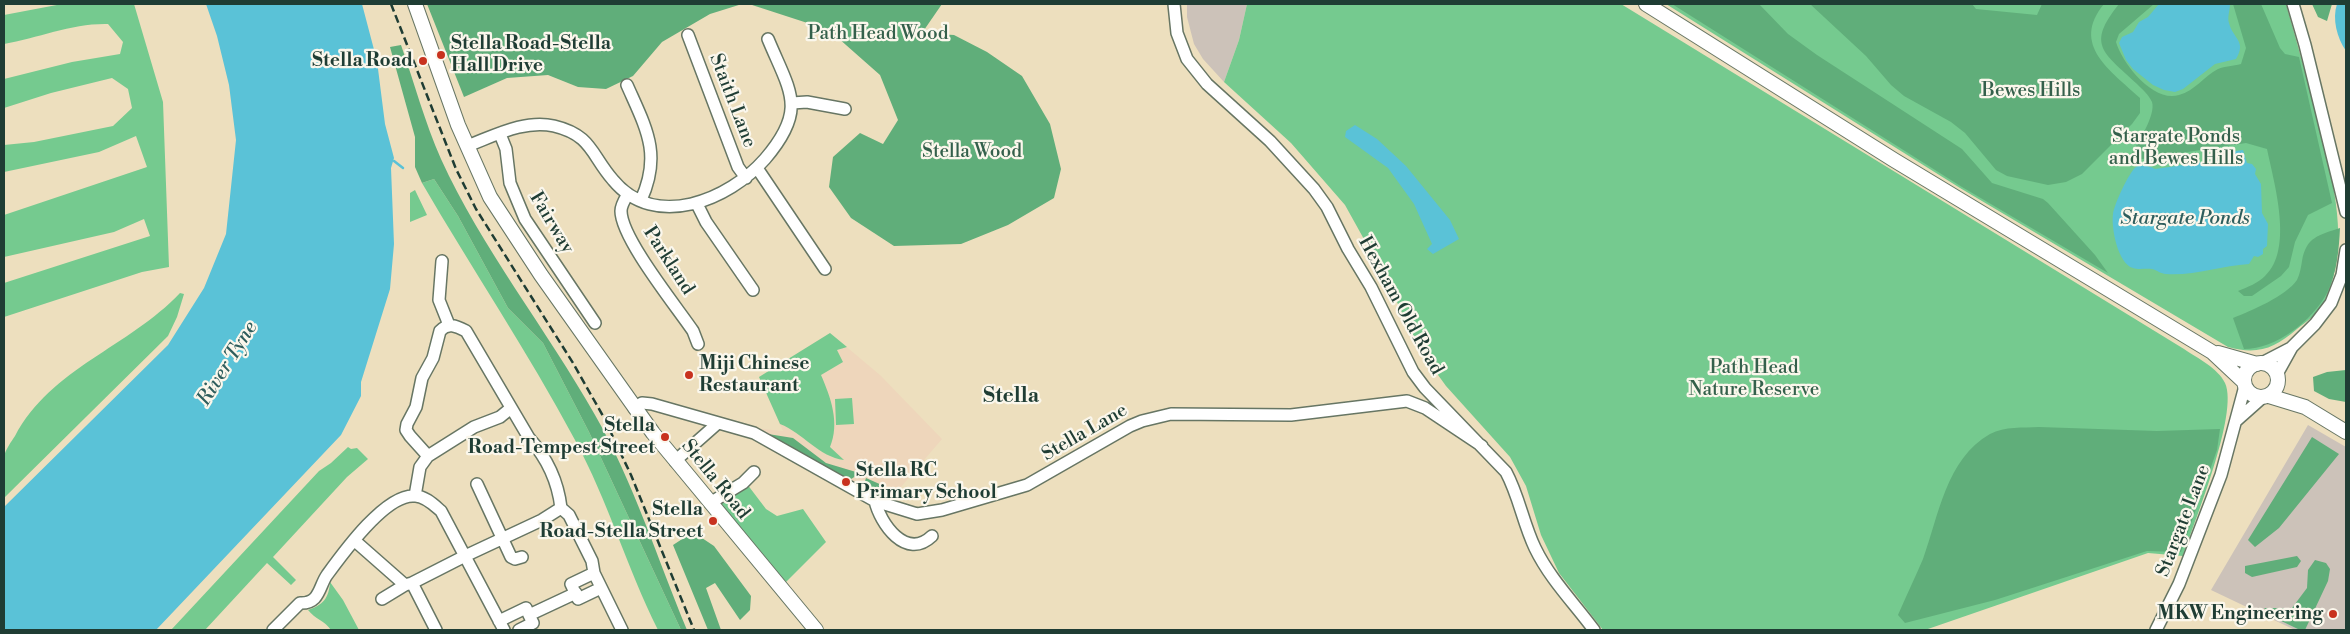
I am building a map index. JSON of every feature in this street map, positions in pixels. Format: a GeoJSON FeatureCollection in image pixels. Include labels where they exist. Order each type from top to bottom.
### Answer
{"type":"FeatureCollection","features":[{"type":"Feature","properties":{"kind":"main road","name":"Stella Road"},"geometry":{"type":"LineString","coordinates":[[414,4],[466,146],[490,198],[634,408],[816,630]]}},
{"type":"Feature","properties":{"kind":"main road"},"geometry":{"type":"LineString","coordinates":[[1646,4],[1894,160],[2212,352],[2245,384],[2250,393],[2305,407],[2346,432]]}},
{"type":"Feature","properties":{"kind":"main road"},"geometry":{"type":"LineString","coordinates":[[2212,352],[2271,366],[2305,407]]}},
{"type":"Feature","properties":{"kind":"main road"},"geometry":{"type":"LineString","coordinates":[[2245,384],[2248,370],[2259,364]]}},
{"type":"Feature","properties":{"kind":"main road"},"geometry":{"type":"LineString","coordinates":[[2266,397],[2275,390],[2277,375]]}},
{"type":"Feature","properties":{"kind":"street","name":"Hexham Old Road"},"geometry":{"type":"LineString","coordinates":[[1174,4],[1177,33],[1187,59],[1207,84],[1270,141],[1314,188],[1327,207],[1348,249],[1371,287],[1414,372],[1425,388],[1500,464],[1514,488],[1528,531],[1546,568],[1594,630]]}},
{"type":"Feature","properties":{"kind":"street"},"geometry":{"type":"LineString","coordinates":[[2293,4],[2346,212]]}},
{"type":"Feature","properties":{"kind":"street","name":"Staith Lane"},"geometry":{"type":"LineString","coordinates":[[688,35],[738,167],[746,178]]}},
{"type":"Feature","properties":{"kind":"street"},"geometry":{"type":"LineString","coordinates":[[466,146],[519,127],[545,124],[570,132],[589,144],[613,181],[628,194],[640,200],[665,206],[697,204],[730,189],[746,178],[770,154],[789,122],[792,103],[768,39]]}},
{"type":"Feature","properties":{"kind":"street"},"geometry":{"type":"LineString","coordinates":[[627,86],[646,130],[652,161],[649,183],[640,200]]}},
{"type":"Feature","properties":{"kind":"street"},"geometry":{"type":"LineString","coordinates":[[792,103],[807,102],[845,109]]}},
{"type":"Feature","properties":{"kind":"street","name":"Fairway"},"geometry":{"type":"LineString","coordinates":[[500,134],[506,149],[510,183],[516,202],[525,219],[595,323]]}},
{"type":"Feature","properties":{"kind":"street"},"geometry":{"type":"LineString","coordinates":[[757,168],[825,269]]}},
{"type":"Feature","properties":{"kind":"street","name":"Parkland"},"geometry":{"type":"LineString","coordinates":[[628,194],[622,206],[624,223],[642,256],[693,331],[698,344]]}},
{"type":"Feature","properties":{"kind":"street"},"geometry":{"type":"LineString","coordinates":[[697,204],[706,222],[753,290]]}},
{"type":"Feature","properties":{"kind":"street"},"geometry":{"type":"LineString","coordinates":[[2277,375],[2292,347],[2315,324],[2331,303],[2342,275],[2346,250]]}},
{"type":"Feature","properties":{"kind":"street"},"geometry":{"type":"LineString","coordinates":[[442,261],[439,300],[449,325]]}},
{"type":"Feature","properties":{"kind":"street"},"geometry":{"type":"LineString","coordinates":[[428,456],[406,430],[407,424],[416,407],[422,378],[433,358],[440,331],[449,325],[455,326],[466,332],[529,438],[538,448],[558,486],[561,508],[569,515],[588,553],[594,573],[622,630]]}},
{"type":"Feature","properties":{"kind":"street"},"geometry":{"type":"LineString","coordinates":[[2259,364],[2292,347]]}},
{"type":"Feature","properties":{"kind":"street","name":"Stargate Lane"},"geometry":{"type":"LineString","coordinates":[[2156,630],[2179,584],[2221,475],[2245,384]]}},
{"type":"Feature","properties":{"kind":"street"},"geometry":{"type":"LineString","coordinates":[[1417,404],[1425,388]]}},
{"type":"Feature","properties":{"kind":"street"},"geometry":{"type":"LineString","coordinates":[[2236,421],[2266,397]]}},
{"type":"Feature","properties":{"kind":"street","name":"Stella Lane"},"geometry":{"type":"LineString","coordinates":[[634,408],[646,403],[754,433],[875,501],[906,512],[926,513],[1015,489],[1036,481],[1130,426],[1171,414],[1291,415],[1403,401],[1417,404],[1482,446]]}},
{"type":"Feature","properties":{"kind":"street"},"geometry":{"type":"LineString","coordinates":[[415,496],[420,467],[428,456],[474,427],[500,417],[512,408]]}},
{"type":"Feature","properties":{"kind":"street"},"geometry":{"type":"LineString","coordinates":[[676,461],[718,423]]}},
{"type":"Feature","properties":{"kind":"street"},"geometry":{"type":"LineString","coordinates":[[710,503],[743,483],[754,472]]}},
{"type":"Feature","properties":{"kind":"street"},"geometry":{"type":"LineString","coordinates":[[477,484],[511,557],[516,559],[522,557]]}},
{"type":"Feature","properties":{"kind":"street"},"geometry":{"type":"LineString","coordinates":[[273,630],[300,603],[306,603],[319,594],[325,577],[385,508],[399,498],[415,496],[423,498],[441,511],[502,628],[526,608],[533,623],[519,630]]}},
{"type":"Feature","properties":{"kind":"street"},"geometry":{"type":"LineString","coordinates":[[875,501],[882,522],[895,536],[912,543],[924,541],[932,536]]}},
{"type":"Feature","properties":{"kind":"street"},"geometry":{"type":"LineString","coordinates":[[382,599],[408,584],[542,520],[561,508]]}},
{"type":"Feature","properties":{"kind":"street"},"geometry":{"type":"LineString","coordinates":[[355,541],[408,584],[434,627],[422,630]]}},
{"type":"Feature","properties":{"kind":"street"},"geometry":{"type":"LineString","coordinates":[[594,573],[571,584],[578,599],[601,588]]}},
{"type":"Feature","properties":{"kind":"street"},"geometry":{"type":"LineString","coordinates":[[529,615],[576,593]]}},
{"type":"Feature","properties":{"kind":"shaded area"},"geometry":{"type":"Polygon","coordinates":[[[1187,4],[1247,4],[1239,40],[1224,82],[1203,59],[1194,44],[1187,17],[1187,4]]]}},
{"type":"Feature","properties":{"kind":"shaded area"},"geometry":{"type":"Polygon","coordinates":[[[830,333],[880,375],[942,439],[895,494],[901,507],[846,481],[754,430],[783,431],[759,377],[830,333]]]}},
{"type":"Feature","properties":{"kind":"shaded area"},"geometry":{"type":"Polygon","coordinates":[[[2308,425],[2346,447],[2346,630],[2295,630],[2211,590],[2308,425]]]}},
{"type":"Feature","properties":{"kind":"green space"},"geometry":{"type":"Polygon","coordinates":[[[62,4],[134,4],[163,102],[169,267],[142,272],[4,317],[4,283],[150,236],[144,219],[114,232],[4,257],[4,215],[147,167],[136,136],[99,152],[4,172],[4,145],[34,142],[113,126],[132,108],[128,89],[112,78],[51,93],[4,108],[4,79],[72,62],[120,54],[123,42],[108,24],[69,28],[4,44],[4,15],[62,4]]]}},
{"type":"Feature","properties":{"kind":"green space"},"geometry":{"type":"Polygon","coordinates":[[[427,4],[742,4],[710,14],[662,42],[633,76],[606,89],[578,87],[548,75],[507,78],[464,97],[427,4]]]}},
{"type":"Feature","properties":{"kind":"green space","name":"Stella Wood"},"geometry":{"type":"Polygon","coordinates":[[[749,4],[942,4],[922,33],[954,35],[987,52],[1022,76],[1050,124],[1061,169],[1054,198],[1008,225],[961,244],[894,246],[851,218],[829,187],[833,157],[860,133],[883,144],[898,120],[880,75],[829,30],[749,4]]]}},
{"type":"Feature","properties":{"kind":"green space","name":"Path Head Nature Reserve"},"geometry":{"type":"Polygon","coordinates":[[[1247,4],[1621,4],[2184,349],[2217,373],[2225,383],[2228,398],[2226,418],[2221,442],[2205,494],[2183,556],[2148,553],[1925,630],[1603,630],[1559,573],[1541,535],[1526,486],[1510,457],[1446,386],[1420,350],[1385,277],[1345,205],[1291,143],[1224,82],[1239,40],[1247,4]]]}},
{"type":"Feature","properties":{"kind":"green space","name":"Stargate Ponds and Bewes Hills"},"geometry":{"type":"Polygon","coordinates":[[[1666,4],[2286,4],[2323,140],[2336,203],[2338,245],[2336,266],[2331,286],[2322,306],[2317,312],[2289,336],[2273,346],[2257,350],[2228,347],[1960,188],[1666,4]]]}},
{"type":"Feature","properties":{"kind":"green space"},"geometry":{"type":"Polygon","coordinates":[[[1672,4],[1759,4],[1788,34],[1817,55],[1962,149],[1992,183],[2043,199],[2095,255],[2108,273],[1962,187],[1672,4]]]}},
{"type":"Feature","properties":{"kind":"green space","name":"Bewes Hills"},"geometry":{"type":"Polygon","coordinates":[[[1810,4],[1972,4],[1976,9],[2037,15],[2042,4],[2104,4],[2095,19],[2091,32],[2093,45],[2098,56],[2107,67],[2140,98],[2140,113],[2132,124],[2082,174],[2066,182],[2048,185],[2007,176],[1996,170],[1965,133],[1951,122],[1904,96],[1891,85],[1866,56],[1810,4]]]}},
{"type":"Feature","properties":{"kind":"green space"},"geometry":{"type":"Polygon","coordinates":[[[2119,4],[2154,4],[2119,34],[2116,42],[2119,51],[2140,79],[2159,93],[2169,96],[2185,93],[2218,69],[2241,64],[2246,48],[2233,4],[2261,4],[2280,48],[2285,54],[2299,57],[2332,203],[2308,215],[2295,242],[2289,267],[2281,276],[2252,296],[2244,296],[2238,291],[2256,283],[2265,276],[2274,264],[2279,250],[2280,215],[2267,149],[2246,143],[2136,160],[2131,154],[2142,136],[2153,108],[2149,97],[2115,64],[2103,47],[2101,39],[2103,29],[2119,4]]]}},
{"type":"Feature","properties":{"kind":"green space"},"geometry":{"type":"Polygon","coordinates":[[[2312,4],[2332,4],[2327,21],[2318,17],[2312,4]]]}},
{"type":"Feature","properties":{"kind":"green space"},"geometry":{"type":"Polygon","coordinates":[[[401,45],[435,145],[457,192],[475,224],[576,383],[609,440],[633,494],[687,630],[681,630],[589,432],[543,343],[508,308],[458,216],[434,179],[422,183],[415,167],[415,137],[390,47],[401,45]]]}},
{"type":"Feature","properties":{"kind":"green space"},"geometry":{"type":"Polygon","coordinates":[[[434,179],[458,216],[508,308],[543,343],[589,432],[681,630],[658,630],[598,487],[575,440],[422,183],[434,179]]]}},
{"type":"Feature","properties":{"kind":"green space"},"geometry":{"type":"Polygon","coordinates":[[[415,190],[427,215],[410,222],[410,193],[415,190]]]}},
{"type":"Feature","properties":{"kind":"green space"},"geometry":{"type":"Polygon","coordinates":[[[2340,228],[2338,253],[2330,285],[2327,293],[2312,314],[2292,332],[2280,339],[2256,348],[2244,349],[2233,318],[2285,292],[2298,278],[2304,253],[2310,242],[2320,235],[2340,228]]]}},
{"type":"Feature","properties":{"kind":"green space"},"geometry":{"type":"Polygon","coordinates":[[[180,293],[184,294],[177,317],[168,336],[4,498],[4,456],[30,413],[70,375],[138,329],[180,293]]]}},
{"type":"Feature","properties":{"kind":"green space"},"geometry":{"type":"Polygon","coordinates":[[[830,333],[847,347],[837,350],[843,362],[821,375],[833,411],[834,429],[830,447],[844,460],[819,450],[780,424],[759,377],[830,333]]]}},
{"type":"Feature","properties":{"kind":"green space"},"geometry":{"type":"Polygon","coordinates":[[[2346,370],[2346,402],[2329,399],[2314,391],[2313,377],[2327,372],[2346,370]]]}},
{"type":"Feature","properties":{"kind":"green space"},"geometry":{"type":"Polygon","coordinates":[[[852,398],[854,424],[836,425],[835,399],[852,398]]]}},
{"type":"Feature","properties":{"kind":"green space"},"geometry":{"type":"Polygon","coordinates":[[[2039,427],[2157,431],[2220,429],[2217,450],[2181,552],[2147,551],[1995,600],[1905,623],[1898,615],[1923,559],[1946,489],[1963,458],[1975,445],[1996,431],[2039,427]]]}},
{"type":"Feature","properties":{"kind":"green space"},"geometry":{"type":"Polygon","coordinates":[[[768,434],[793,438],[826,463],[856,472],[855,476],[846,481],[764,436],[768,434]]]}},
{"type":"Feature","properties":{"kind":"green space"},"geometry":{"type":"Polygon","coordinates":[[[2312,437],[2339,454],[2279,528],[2255,547],[2248,540],[2312,437]]]}},
{"type":"Feature","properties":{"kind":"green space"},"geometry":{"type":"Polygon","coordinates":[[[348,447],[351,449],[357,448],[368,459],[347,477],[273,557],[296,580],[291,585],[267,563],[205,630],[171,630],[319,471],[348,447]]]}},
{"type":"Feature","properties":{"kind":"green space"},"geometry":{"type":"Polygon","coordinates":[[[866,478],[893,490],[891,496],[879,495],[864,484],[866,478]]]}},
{"type":"Feature","properties":{"kind":"green space"},"geometry":{"type":"Polygon","coordinates":[[[747,484],[766,509],[777,516],[803,509],[826,542],[785,583],[717,503],[747,484]]]}},
{"type":"Feature","properties":{"kind":"green space"},"geometry":{"type":"Polygon","coordinates":[[[693,532],[714,546],[751,596],[750,610],[740,620],[715,583],[706,588],[721,630],[708,630],[673,545],[693,532]]]}},
{"type":"Feature","properties":{"kind":"green space"},"geometry":{"type":"Polygon","coordinates":[[[2297,556],[2301,561],[2297,567],[2252,577],[2245,573],[2245,566],[2297,556]]]}},
{"type":"Feature","properties":{"kind":"green space"},"geometry":{"type":"Polygon","coordinates":[[[2315,560],[2326,563],[2330,569],[2328,581],[2305,630],[2300,630],[2275,618],[2264,608],[2292,608],[2307,588],[2308,570],[2315,560]]]}},
{"type":"Feature","properties":{"kind":"green space"},"geometry":{"type":"Polygon","coordinates":[[[330,582],[343,600],[359,630],[331,630],[308,610],[318,606],[327,597],[330,582]]]}},
{"type":"Feature","properties":{"kind":"water","name":"River Tyne"},"geometry":{"type":"Polygon","coordinates":[[[206,4],[362,4],[377,61],[385,124],[394,158],[391,168],[394,244],[390,289],[361,382],[361,396],[341,435],[156,630],[4,630],[4,507],[168,345],[204,288],[226,234],[236,140],[229,85],[217,36],[206,4]]]}},
{"type":"Feature","properties":{"kind":"water"},"geometry":{"type":"Polygon","coordinates":[[[2159,4],[2230,4],[2228,21],[2240,44],[2236,59],[2215,64],[2183,89],[2175,92],[2153,85],[2133,69],[2126,60],[2119,43],[2122,37],[2133,32],[2139,22],[2148,17],[2159,4]]]}},
{"type":"Feature","properties":{"kind":"water"},"geometry":{"type":"Polygon","coordinates":[[[2337,4],[2346,4],[2346,51],[2336,28],[2337,4]]]}},
{"type":"Feature","properties":{"kind":"water"},"geometry":{"type":"Polygon","coordinates":[[[1355,125],[1377,139],[1406,166],[1450,220],[1459,239],[1433,254],[1427,249],[1432,244],[1414,204],[1388,168],[1345,137],[1346,131],[1355,125]]]}},
{"type":"Feature","properties":{"kind":"water","name":"Stargate Ponds"},"geometry":{"type":"Polygon","coordinates":[[[2243,150],[2247,163],[2252,164],[2256,169],[2255,174],[2261,184],[2262,213],[2268,224],[2267,246],[2263,249],[2263,254],[2258,257],[2254,256],[2249,264],[2186,274],[2164,274],[2152,269],[2135,269],[2123,260],[2114,236],[2113,214],[2122,189],[2136,167],[2146,166],[2155,169],[2225,159],[2236,151],[2243,150]]]}},
{"type":"Feature","properties":{"kind":"waterway"},"geometry":{"type":"LineString","coordinates":[[394,161],[403,168]]}},
{"type":"Feature","properties":{"kind":"railway"},"geometry":{"type":"LineString","coordinates":[[391,4],[456,169],[476,209],[573,363],[603,416],[631,475],[694,630]]}},
{"type":"Feature","properties":{"kind":"place","name":"Stella Road-Stella Hall Drive"},"geometry":{"type":"Point","coordinates":[441,55]}},
{"type":"Feature","properties":{"kind":"place","name":"Stella Road"},"geometry":{"type":"Point","coordinates":[423,61]}},
{"type":"Feature","properties":{"kind":"place","name":"Miji Chinese Restaurant"},"geometry":{"type":"Point","coordinates":[689,375]}},
{"type":"Feature","properties":{"kind":"place","name":"Stella Road-Tempest Street"},"geometry":{"type":"Point","coordinates":[665,437]}},
{"type":"Feature","properties":{"kind":"place","name":"Stella RC Primary School"},"geometry":{"type":"Point","coordinates":[846,482]}},
{"type":"Feature","properties":{"kind":"place","name":"Stella Road-Stella Street"},"geometry":{"type":"Point","coordinates":[713,521]}},
{"type":"Feature","properties":{"kind":"place","name":"MKW Engineering"},"geometry":{"type":"Point","coordinates":[2333,614]}},
{"type":"Feature","properties":{"kind":"district","name":"Stella"},"geometry":{"type":"Point","coordinates":[1011,397]}},
{"type":"Feature","properties":{"kind":"park label","name":"Path Head Wood"},"geometry":{"type":"Point","coordinates":[878,34]}}]}
